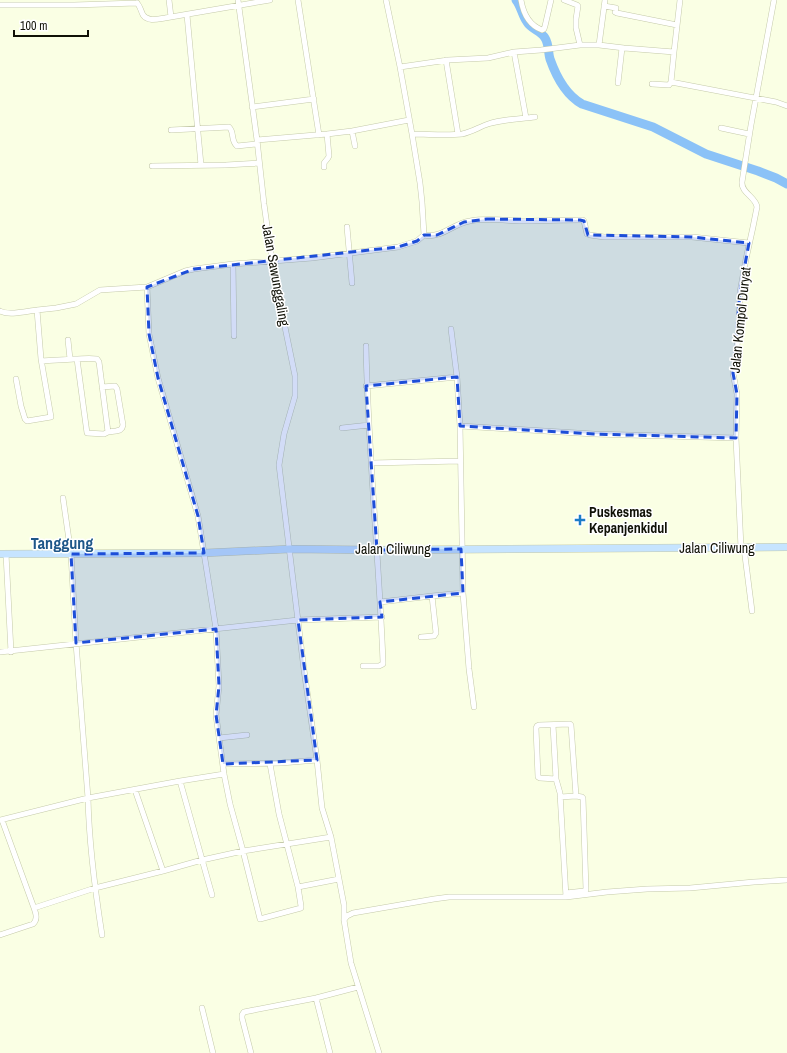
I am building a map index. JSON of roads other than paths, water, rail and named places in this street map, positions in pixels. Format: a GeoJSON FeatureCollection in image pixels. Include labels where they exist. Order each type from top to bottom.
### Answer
{"type":"FeatureCollection","features":[{"type":"Feature","properties":{"kind":"main road","name":"Jalan Ciliwung"},"geometry":{"type":"LineString","coordinates":[[3,554],[204,553],[290,549],[377,550],[787,547]]}},
{"type":"Feature","properties":{"kind":"street"},"geometry":{"type":"LineString","coordinates":[[169,0],[172,17]]}},
{"type":"Feature","properties":{"kind":"street"},"geometry":{"type":"LineString","coordinates":[[0,5],[74,5],[138,1],[143,16],[146,19],[151,20],[187,15],[238,3],[270,0]]}},
{"type":"Feature","properties":{"kind":"street"},"geometry":{"type":"LineString","coordinates":[[298,0],[319,135]]}},
{"type":"Feature","properties":{"kind":"street"},"geometry":{"type":"LineString","coordinates":[[0,312],[4,314],[56,308],[76,304],[100,290],[147,287],[185,271],[194,269],[233,264],[350,254],[398,247],[418,241],[424,235],[420,183],[400,67],[386,0]]}},
{"type":"Feature","properties":{"kind":"street"},"geometry":{"type":"LineString","coordinates":[[520,0],[526,16],[533,25],[542,30],[545,26],[551,0]]}},
{"type":"Feature","properties":{"kind":"street"},"geometry":{"type":"LineString","coordinates":[[564,0],[578,5],[576,28],[580,45]]}},
{"type":"Feature","properties":{"kind":"street"},"geometry":{"type":"LineString","coordinates":[[599,45],[605,0]]}},
{"type":"Feature","properties":{"kind":"street"},"geometry":{"type":"LineString","coordinates":[[652,84],[669,86],[671,82],[680,0]]}},
{"type":"Feature","properties":{"kind":"street","name":"Jalan Kompol Duryat"},"geometry":{"type":"LineString","coordinates":[[752,611],[743,548],[736,438],[737,394],[733,373],[740,315],[740,292],[756,215],[756,204],[743,189],[742,182],[749,134],[774,0]]}},
{"type":"Feature","properties":{"kind":"street","name":"Jalan Sawunggaling"},"geometry":{"type":"LineString","coordinates":[[238,3],[266,220],[279,298],[293,367],[295,386],[294,396],[284,434],[279,465],[322,808],[331,837],[344,905],[344,920],[351,963],[379,1053]]}},
{"type":"Feature","properties":{"kind":"street"},"geometry":{"type":"LineString","coordinates":[[604,6],[616,8],[615,12],[617,13],[677,26]]}},
{"type":"Feature","properties":{"kind":"street"},"geometry":{"type":"LineString","coordinates":[[187,15],[201,165]]}},
{"type":"Feature","properties":{"kind":"street"},"geometry":{"type":"LineString","coordinates":[[400,67],[446,60],[488,58],[514,52],[580,45],[599,45],[674,52]]}},
{"type":"Feature","properties":{"kind":"street"},"geometry":{"type":"LineString","coordinates":[[618,83],[622,48]]}},
{"type":"Feature","properties":{"kind":"street"},"geometry":{"type":"LineString","coordinates":[[514,52],[526,118]]}},
{"type":"Feature","properties":{"kind":"street"},"geometry":{"type":"LineString","coordinates":[[446,60],[458,134]]}},
{"type":"Feature","properties":{"kind":"street"},"geometry":{"type":"LineString","coordinates":[[671,82],[776,102],[787,106]]}},
{"type":"Feature","properties":{"kind":"street"},"geometry":{"type":"LineString","coordinates":[[252,106],[314,99]]}},
{"type":"Feature","properties":{"kind":"street"},"geometry":{"type":"LineString","coordinates":[[412,134],[458,134],[470,132],[492,123],[535,117]]}},
{"type":"Feature","properties":{"kind":"street"},"geometry":{"type":"LineString","coordinates":[[171,130],[229,127],[232,131],[232,139],[237,146],[257,142],[352,131],[409,120]]}},
{"type":"Feature","properties":{"kind":"street"},"geometry":{"type":"LineString","coordinates":[[722,128],[749,134]]}},
{"type":"Feature","properties":{"kind":"street"},"geometry":{"type":"LineString","coordinates":[[352,131],[355,146]]}},
{"type":"Feature","properties":{"kind":"street"},"geometry":{"type":"LineString","coordinates":[[324,167],[324,163],[329,156],[327,134]]}},
{"type":"Feature","properties":{"kind":"street"},"geometry":{"type":"LineString","coordinates":[[152,166],[259,163]]}},
{"type":"Feature","properties":{"kind":"street"},"geometry":{"type":"LineString","coordinates":[[424,235],[437,235],[460,223],[487,219],[520,221],[580,220],[584,221],[587,234],[604,237],[692,237],[750,243]]}},
{"type":"Feature","properties":{"kind":"street"},"geometry":{"type":"LineString","coordinates":[[347,227],[352,283]]}},
{"type":"Feature","properties":{"kind":"street"},"geometry":{"type":"LineString","coordinates":[[233,264],[234,336]]}},
{"type":"Feature","properties":{"kind":"street"},"geometry":{"type":"LineString","coordinates":[[147,287],[149,334],[158,378],[198,516],[204,553],[216,629],[219,686],[216,715],[224,774],[230,804],[260,919],[300,908],[301,906],[298,887],[279,814],[270,764]]}},
{"type":"Feature","properties":{"kind":"street"},"geometry":{"type":"LineString","coordinates":[[16,380],[21,406],[26,420],[51,417],[42,361],[37,310]]}},
{"type":"Feature","properties":{"kind":"street"},"geometry":{"type":"LineString","coordinates":[[451,329],[457,377],[460,426],[461,549],[463,593],[469,669],[474,707]]}},
{"type":"Feature","properties":{"kind":"street"},"geometry":{"type":"LineString","coordinates":[[68,340],[70,359]]}},
{"type":"Feature","properties":{"kind":"street"},"geometry":{"type":"LineString","coordinates":[[363,666],[379,666],[383,664],[382,617],[366,386],[366,346]]}},
{"type":"Feature","properties":{"kind":"street"},"geometry":{"type":"LineString","coordinates":[[77,359],[88,433],[104,434],[120,430],[122,428],[117,389],[115,386],[102,387]]}},
{"type":"Feature","properties":{"kind":"street"},"geometry":{"type":"LineString","coordinates":[[42,361],[97,359],[99,362],[108,432]]}},
{"type":"Feature","properties":{"kind":"street"},"geometry":{"type":"LineString","coordinates":[[366,386],[457,377]]}},
{"type":"Feature","properties":{"kind":"street"},"geometry":{"type":"LineString","coordinates":[[342,428],[369,425]]}},
{"type":"Feature","properties":{"kind":"street"},"geometry":{"type":"LineString","coordinates":[[460,426],[594,434],[736,438]]}},
{"type":"Feature","properties":{"kind":"street"},"geometry":{"type":"LineString","coordinates":[[371,463],[460,461]]}},
{"type":"Feature","properties":{"kind":"street"},"geometry":{"type":"LineString","coordinates":[[63,498],[71,554],[90,841],[102,935]]}},
{"type":"Feature","properties":{"kind":"street"},"geometry":{"type":"LineString","coordinates":[[3,554],[11,652]]}},
{"type":"Feature","properties":{"kind":"street"},"geometry":{"type":"LineString","coordinates":[[380,602],[463,593]]}},
{"type":"Feature","properties":{"kind":"street"},"geometry":{"type":"LineString","coordinates":[[421,637],[434,636],[436,633],[432,596]]}},
{"type":"Feature","properties":{"kind":"street"},"geometry":{"type":"LineString","coordinates":[[0,652],[298,620],[320,618],[340,619],[382,617]]}},
{"type":"Feature","properties":{"kind":"street"},"geometry":{"type":"LineString","coordinates":[[556,778],[538,777],[536,728],[539,725],[570,724],[572,725],[576,794]]}},
{"type":"Feature","properties":{"kind":"street"},"geometry":{"type":"LineString","coordinates":[[553,725],[556,778],[560,795],[566,895]]}},
{"type":"Feature","properties":{"kind":"street"},"geometry":{"type":"LineString","coordinates":[[218,738],[247,735]]}},
{"type":"Feature","properties":{"kind":"street"},"geometry":{"type":"LineString","coordinates":[[223,764],[270,764],[317,760]]}},
{"type":"Feature","properties":{"kind":"street"},"geometry":{"type":"LineString","coordinates":[[0,935],[33,924],[37,917],[1,820],[88,798],[224,774]]}},
{"type":"Feature","properties":{"kind":"street"},"geometry":{"type":"LineString","coordinates":[[180,781],[212,895]]}},
{"type":"Feature","properties":{"kind":"street"},"geometry":{"type":"LineString","coordinates":[[135,790],[163,871]]}},
{"type":"Feature","properties":{"kind":"street"},"geometry":{"type":"LineString","coordinates":[[560,795],[576,794],[583,798],[587,887],[584,891],[566,895]]}},
{"type":"Feature","properties":{"kind":"street"},"geometry":{"type":"LineString","coordinates":[[34,908],[95,888],[202,860],[287,843],[331,837]]}},
{"type":"Feature","properties":{"kind":"street"},"geometry":{"type":"LineString","coordinates":[[298,887],[339,879]]}},
{"type":"Feature","properties":{"kind":"street"},"geometry":{"type":"LineString","coordinates":[[344,920],[353,913],[449,897],[566,895],[647,889],[690,888],[787,880]]}},
{"type":"Feature","properties":{"kind":"street"},"geometry":{"type":"LineString","coordinates":[[344,905],[353,913]]}},
{"type":"Feature","properties":{"kind":"street"},"geometry":{"type":"LineString","coordinates":[[252,1053],[242,1018],[244,1012],[358,988]]}},
{"type":"Feature","properties":{"kind":"street"},"geometry":{"type":"LineString","coordinates":[[316,998],[330,1053]]}},
{"type":"Feature","properties":{"kind":"street"},"geometry":{"type":"LineString","coordinates":[[202,1008],[213,1053]]}},
{"type":"Feature","properties":{"kind":"waterway"},"geometry":{"type":"LineString","coordinates":[[516,0],[525,19],[545,38],[555,72],[566,90],[576,100],[582,104],[653,127],[706,154],[758,171],[787,184]]}},
{"type":"Feature","properties":{"kind":"place","name":"Puskesmas Kepanjenkidul"},"geometry":{"type":"Point","coordinates":[580,520]}},
{"type":"Feature","properties":{"kind":"district","name":"Tanggung"},"geometry":{"type":"Point","coordinates":[62,543]}}]}
